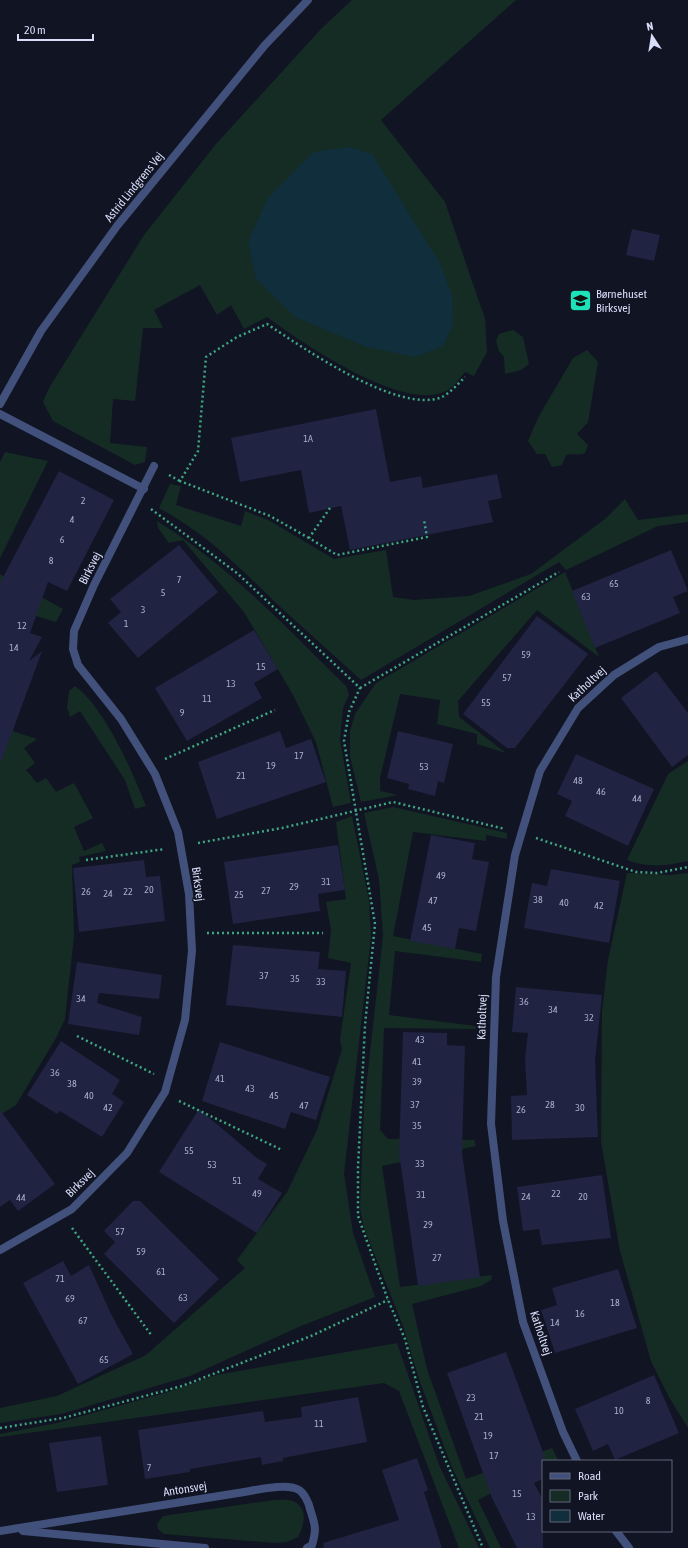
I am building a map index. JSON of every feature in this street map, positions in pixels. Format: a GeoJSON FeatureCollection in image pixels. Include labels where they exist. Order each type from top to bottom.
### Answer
{"type":"FeatureCollection","features":[{"type":"Feature","properties":{"kind":"street","name":"Astrid Lindgrens Vej"},"geometry":{"type":"LineString","coordinates":[[0,404],[41,331],[117,226],[265,46],[308,0]]}},
{"type":"Feature","properties":{"kind":"street"},"geometry":{"type":"LineString","coordinates":[[0,414],[144,489]]}},
{"type":"Feature","properties":{"kind":"street","name":"Birksvej"},"geometry":{"type":"LineString","coordinates":[[0,1250],[72,1209],[127,1153],[164,1094],[185,1020],[192,951],[189,894],[178,832],[155,774],[121,719],[78,665],[73,648],[74,631],[94,585],[144,489],[154,466]]}},
{"type":"Feature","properties":{"kind":"street","name":"Katholtvej"},"geometry":{"type":"LineString","coordinates":[[577,1460],[563,1432],[523,1322],[503,1221],[491,1124],[496,977],[516,855],[540,770],[578,708],[614,675],[659,647],[688,639]]}},
{"type":"Feature","properties":{"kind":"street","name":"Antonsvej"},"geometry":{"type":"LineString","coordinates":[[0,1531],[277,1487],[292,1487],[300,1491],[309,1504],[316,1529],[312,1545],[307,1548]]}},
{"type":"Feature","properties":{"kind":"street","name":"Antonsvej"},"geometry":{"type":"LineString","coordinates":[[10,1530],[205,1548]]}},
{"type":"Feature","properties":{"kind":"street"},"geometry":{"type":"LineString","coordinates":[[617,1532],[629,1548]]}},
{"type":"Feature","properties":{"kind":"path"},"geometry":{"type":"LineString","coordinates":[[424,520],[427,537],[337,555],[270,516],[180,482],[198,451],[206,357],[236,337],[267,324],[326,362],[369,385],[413,399],[442,397],[465,377]]}},
{"type":"Feature","properties":{"kind":"path"},"geometry":{"type":"LineString","coordinates":[[200,424],[204,426]]}},
{"type":"Feature","properties":{"kind":"path"},"geometry":{"type":"LineString","coordinates":[[138,500],[162,516],[237,573],[360,688]]}},
{"type":"Feature","properties":{"kind":"path"},"geometry":{"type":"LineString","coordinates":[[309,538],[330,508]]}},
{"type":"Feature","properties":{"kind":"path"},"geometry":{"type":"LineString","coordinates":[[483,1548],[423,1407],[405,1339],[388,1300],[358,1216],[358,1167],[365,1025],[375,924],[354,809],[344,741],[349,712],[360,688],[559,572]]}},
{"type":"Feature","properties":{"kind":"path"},"geometry":{"type":"LineString","coordinates":[[150,766],[275,710]]}},
{"type":"Feature","properties":{"kind":"path"},"geometry":{"type":"LineString","coordinates":[[86,860],[180,847],[282,828],[354,809],[392,802],[522,834],[636,872],[657,872],[688,867]]}},
{"type":"Feature","properties":{"kind":"path"},"geometry":{"type":"LineString","coordinates":[[191,933],[323,933]]}},
{"type":"Feature","properties":{"kind":"path"},"geometry":{"type":"LineString","coordinates":[[77,1036],[168,1081]]}},
{"type":"Feature","properties":{"kind":"path"},"geometry":{"type":"LineString","coordinates":[[164,1094],[282,1150]]}},
{"type":"Feature","properties":{"kind":"path"},"geometry":{"type":"LineString","coordinates":[[62,1215],[152,1336]]}},
{"type":"Feature","properties":{"kind":"path"},"geometry":{"type":"LineString","coordinates":[[0,1428],[62,1418],[182,1386],[311,1336],[388,1300]]}},
{"type":"Feature","properties":{"kind":"green space"},"geometry":{"type":"Polygon","coordinates":[[[352,0],[516,0],[381,120],[445,202],[485,319],[487,352],[474,376],[465,372],[449,390],[427,395],[405,392],[379,384],[353,372],[327,357],[267,317],[244,329],[231,305],[217,315],[200,285],[154,310],[163,328],[143,328],[135,401],[113,399],[110,443],[147,447],[145,462],[135,465],[53,421],[43,402],[49,388],[144,235],[216,144],[321,29],[352,0]]]}},
{"type":"Feature","properties":{"kind":"green space"},"geometry":{"type":"Polygon","coordinates":[[[513,330],[523,337],[529,364],[521,370],[505,374],[504,357],[499,351],[496,341],[499,334],[513,330]]]}},
{"type":"Feature","properties":{"kind":"green space"},"geometry":{"type":"Polygon","coordinates":[[[587,350],[598,362],[588,422],[577,434],[588,445],[585,453],[566,455],[562,465],[552,467],[545,454],[537,454],[528,441],[539,416],[573,358],[587,350]]]}},
{"type":"Feature","properties":{"kind":"green space"},"geometry":{"type":"Polygon","coordinates":[[[5,452],[48,461],[0,558],[0,462],[5,452]]]}},
{"type":"Feature","properties":{"kind":"green space"},"geometry":{"type":"Polygon","coordinates":[[[170,484],[181,486],[176,505],[241,526],[245,511],[270,521],[334,559],[386,550],[393,597],[414,600],[469,596],[531,574],[605,519],[625,499],[638,520],[688,514],[688,522],[658,526],[566,570],[559,562],[361,680],[207,540],[159,508],[170,484]]]}},
{"type":"Feature","properties":{"kind":"green space"},"geometry":{"type":"Polygon","coordinates":[[[157,521],[183,538],[232,577],[256,598],[346,686],[349,695],[343,708],[340,740],[351,803],[333,807],[316,742],[292,693],[244,612],[183,540],[169,543],[158,528],[157,521]]]}},
{"type":"Feature","properties":{"kind":"green space"},"geometry":{"type":"Polygon","coordinates":[[[565,572],[599,657],[537,610],[458,701],[459,717],[506,753],[477,744],[477,734],[437,724],[440,700],[400,694],[380,778],[380,791],[398,795],[361,802],[350,757],[350,731],[355,714],[376,683],[565,572]]]}},
{"type":"Feature","properties":{"kind":"green space"},"geometry":{"type":"Polygon","coordinates":[[[0,574],[63,609],[56,622],[0,605],[0,574]]]}},
{"type":"Feature","properties":{"kind":"green space"},"geometry":{"type":"Polygon","coordinates":[[[75,686],[97,709],[107,724],[125,758],[146,806],[135,809],[125,780],[80,711],[70,717],[67,707],[69,691],[75,686]]]}},
{"type":"Feature","properties":{"kind":"green space"},"geometry":{"type":"Polygon","coordinates":[[[0,727],[37,739],[24,748],[35,763],[26,770],[37,783],[46,778],[56,792],[74,783],[93,818],[74,827],[84,851],[102,843],[106,851],[79,857],[80,862],[72,865],[74,936],[65,1019],[56,1038],[16,1105],[0,1115],[0,727]]]}},
{"type":"Feature","properties":{"kind":"green space"},"geometry":{"type":"Polygon","coordinates":[[[688,761],[688,861],[672,864],[650,865],[635,863],[627,860],[668,774],[688,761]]]}},
{"type":"Feature","properties":{"kind":"green space"},"geometry":{"type":"Polygon","coordinates":[[[393,807],[507,833],[507,839],[486,835],[486,841],[413,832],[393,936],[482,954],[481,962],[395,951],[389,1015],[475,1026],[476,1029],[384,1028],[380,1130],[388,1139],[474,1140],[476,1146],[382,1166],[400,1287],[492,1275],[491,1280],[481,1286],[412,1304],[427,1369],[466,1479],[552,1448],[558,1460],[542,1460],[542,1468],[478,1500],[501,1548],[490,1548],[451,1465],[419,1379],[403,1326],[364,1228],[360,1208],[364,1106],[383,936],[379,879],[364,813],[393,807]]]}},
{"type":"Feature","properties":{"kind":"green space"},"geometry":{"type":"Polygon","coordinates":[[[352,816],[369,901],[371,937],[344,1174],[353,1233],[375,1297],[301,1326],[190,1376],[61,1414],[0,1423],[0,1408],[57,1396],[146,1355],[245,1268],[237,1260],[287,1192],[317,1130],[342,1049],[340,1040],[351,963],[328,958],[331,930],[326,902],[346,899],[336,822],[352,816]]]}},
{"type":"Feature","properties":{"kind":"green space"},"geometry":{"type":"Polygon","coordinates":[[[627,873],[670,875],[688,873],[688,1428],[669,1397],[651,1361],[620,1251],[601,1142],[602,1012],[608,960],[627,873]]]}},
{"type":"Feature","properties":{"kind":"green space"},"geometry":{"type":"Polygon","coordinates":[[[397,1343],[439,1465],[479,1548],[459,1548],[399,1391],[384,1383],[0,1437],[0,1434],[57,1423],[168,1392],[216,1375],[397,1343]]]}},
{"type":"Feature","properties":{"kind":"green space"},"geometry":{"type":"Polygon","coordinates":[[[274,1500],[291,1500],[298,1504],[301,1508],[304,1517],[298,1537],[287,1542],[276,1543],[164,1534],[158,1529],[157,1524],[163,1516],[274,1500]]]}},
{"type":"Feature","properties":{"kind":"water"},"geometry":{"type":"Polygon","coordinates":[[[348,147],[372,154],[440,263],[452,296],[453,325],[443,346],[415,357],[367,347],[295,317],[256,279],[248,242],[267,199],[313,152],[348,147]]]}},
{"type":"Feature","properties":{"kind":"building"},"geometry":{"type":"Polygon","coordinates":[[[632,229],[660,235],[654,261],[626,255],[632,229]]]}},
{"type":"Feature","properties":{"kind":"building"},"geometry":{"type":"Polygon","coordinates":[[[376,409],[390,482],[421,476],[423,488],[497,474],[502,498],[488,501],[493,522],[350,550],[341,506],[309,513],[301,470],[240,482],[231,438],[376,409]]]}},
{"type":"Feature","properties":{"kind":"building"},"geometry":{"type":"Polygon","coordinates":[[[59,471],[114,500],[67,591],[48,582],[30,633],[42,637],[29,661],[42,651],[2,760],[0,760],[0,583],[59,471]]]}},
{"type":"Feature","properties":{"kind":"building"},"geometry":{"type":"Polygon","coordinates":[[[179,545],[218,592],[138,658],[108,623],[121,612],[110,599],[179,545]]]}},
{"type":"Feature","properties":{"kind":"building"},"geometry":{"type":"Polygon","coordinates":[[[671,550],[688,591],[673,597],[680,613],[595,648],[572,591],[671,550]]]}},
{"type":"Feature","properties":{"kind":"building"},"geometry":{"type":"Polygon","coordinates":[[[537,616],[588,654],[515,748],[507,748],[463,714],[537,616]]]}},
{"type":"Feature","properties":{"kind":"building"},"geometry":{"type":"Polygon","coordinates":[[[254,630],[278,669],[254,683],[262,698],[187,741],[155,688],[254,630]]]}},
{"type":"Feature","properties":{"kind":"building"},"geometry":{"type":"Polygon","coordinates":[[[656,671],[688,713],[688,755],[672,767],[621,698],[656,671]]]}},
{"type":"Feature","properties":{"kind":"building"},"geometry":{"type":"Polygon","coordinates":[[[280,731],[286,748],[311,739],[326,782],[217,819],[198,762],[280,731]]]}},
{"type":"Feature","properties":{"kind":"building"},"geometry":{"type":"Polygon","coordinates":[[[398,731],[453,744],[444,783],[438,781],[435,796],[408,789],[409,784],[387,778],[398,731]]]}},
{"type":"Feature","properties":{"kind":"building"},"geometry":{"type":"Polygon","coordinates":[[[576,754],[654,789],[628,846],[565,816],[572,801],[557,794],[576,754]]]}},
{"type":"Feature","properties":{"kind":"building"},"geometry":{"type":"Polygon","coordinates":[[[431,835],[475,843],[472,859],[489,862],[476,931],[459,928],[455,949],[410,941],[431,835]]]}},
{"type":"Feature","properties":{"kind":"building"},"geometry":{"type":"Polygon","coordinates":[[[338,845],[345,890],[318,894],[320,911],[233,924],[224,862],[338,845]]]}},
{"type":"Feature","properties":{"kind":"building"},"geometry":{"type":"Polygon","coordinates":[[[144,860],[146,877],[160,876],[165,921],[79,932],[73,868],[144,860]]]}},
{"type":"Feature","properties":{"kind":"building"},"geometry":{"type":"Polygon","coordinates":[[[551,869],[620,881],[609,943],[524,928],[532,883],[547,886],[551,869]]]}},
{"type":"Feature","properties":{"kind":"building"},"geometry":{"type":"Polygon","coordinates":[[[233,945],[320,952],[318,969],[346,971],[342,1017],[226,1005],[233,945]]]}},
{"type":"Feature","properties":{"kind":"building"},"geometry":{"type":"Polygon","coordinates":[[[77,962],[162,975],[159,999],[99,993],[97,1003],[142,1017],[139,1035],[68,1024],[77,962]]]}},
{"type":"Feature","properties":{"kind":"building"},"geometry":{"type":"Polygon","coordinates":[[[516,987],[602,995],[595,1061],[598,1137],[512,1140],[511,1096],[527,1095],[525,1058],[528,1033],[512,1032],[516,987]]]}},
{"type":"Feature","properties":{"kind":"building"},"geometry":{"type":"Polygon","coordinates":[[[403,1032],[447,1033],[447,1045],[465,1046],[462,1153],[480,1277],[418,1286],[399,1153],[403,1032]]]}},
{"type":"Feature","properties":{"kind":"building"},"geometry":{"type":"Polygon","coordinates":[[[61,1041],[120,1080],[112,1094],[124,1102],[102,1137],[60,1111],[57,1114],[27,1095],[61,1041]]]}},
{"type":"Feature","properties":{"kind":"building"},"geometry":{"type":"Polygon","coordinates":[[[220,1042],[330,1077],[316,1120],[291,1112],[285,1129],[202,1101],[220,1042]]]}},
{"type":"Feature","properties":{"kind":"building"},"geometry":{"type":"Polygon","coordinates":[[[199,1109],[257,1158],[267,1164],[258,1179],[282,1193],[257,1233],[159,1172],[199,1109]]]}},
{"type":"Feature","properties":{"kind":"building"},"geometry":{"type":"Polygon","coordinates":[[[0,1110],[55,1184],[18,1211],[10,1200],[0,1207],[0,1110]]]}},
{"type":"Feature","properties":{"kind":"building"},"geometry":{"type":"Polygon","coordinates":[[[602,1175],[611,1238],[542,1245],[539,1229],[523,1231],[517,1187],[602,1175]]]}},
{"type":"Feature","properties":{"kind":"building"},"geometry":{"type":"Polygon","coordinates":[[[133,1201],[140,1201],[219,1279],[174,1323],[104,1254],[115,1242],[104,1231],[133,1201]]]}},
{"type":"Feature","properties":{"kind":"building"},"geometry":{"type":"Polygon","coordinates":[[[63,1261],[71,1276],[89,1265],[111,1314],[133,1354],[78,1384],[23,1283],[63,1261]]]}},
{"type":"Feature","properties":{"kind":"building"},"geometry":{"type":"Polygon","coordinates":[[[618,1269],[637,1328],[555,1353],[541,1310],[557,1305],[552,1288],[618,1269]]]}},
{"type":"Feature","properties":{"kind":"building"},"geometry":{"type":"Polygon","coordinates":[[[506,1352],[543,1452],[542,1479],[534,1483],[542,1498],[543,1548],[517,1548],[492,1498],[447,1373],[506,1352]]]}},
{"type":"Feature","properties":{"kind":"building"},"geometry":{"type":"Polygon","coordinates":[[[654,1375],[679,1433],[615,1460],[608,1444],[593,1451],[575,1409],[654,1375]]]}},
{"type":"Feature","properties":{"kind":"building"},"geometry":{"type":"Polygon","coordinates":[[[358,1397],[367,1442],[283,1458],[283,1461],[262,1465],[261,1457],[190,1469],[190,1472],[145,1479],[138,1430],[263,1411],[265,1422],[302,1417],[301,1407],[358,1397]]]}},
{"type":"Feature","properties":{"kind":"building"},"geometry":{"type":"Polygon","coordinates":[[[101,1436],[108,1485],[57,1492],[49,1443],[101,1436]]]}},
{"type":"Feature","properties":{"kind":"building"},"geometry":{"type":"Polygon","coordinates":[[[417,1458],[428,1490],[424,1492],[442,1548],[324,1548],[323,1543],[399,1520],[382,1470],[417,1458]]]}},
{"type":"Feature","properties":{"kind":"place","name":"Børnehuset Birksvej"},"geometry":{"type":"Point","coordinates":[580,301]}}]}
